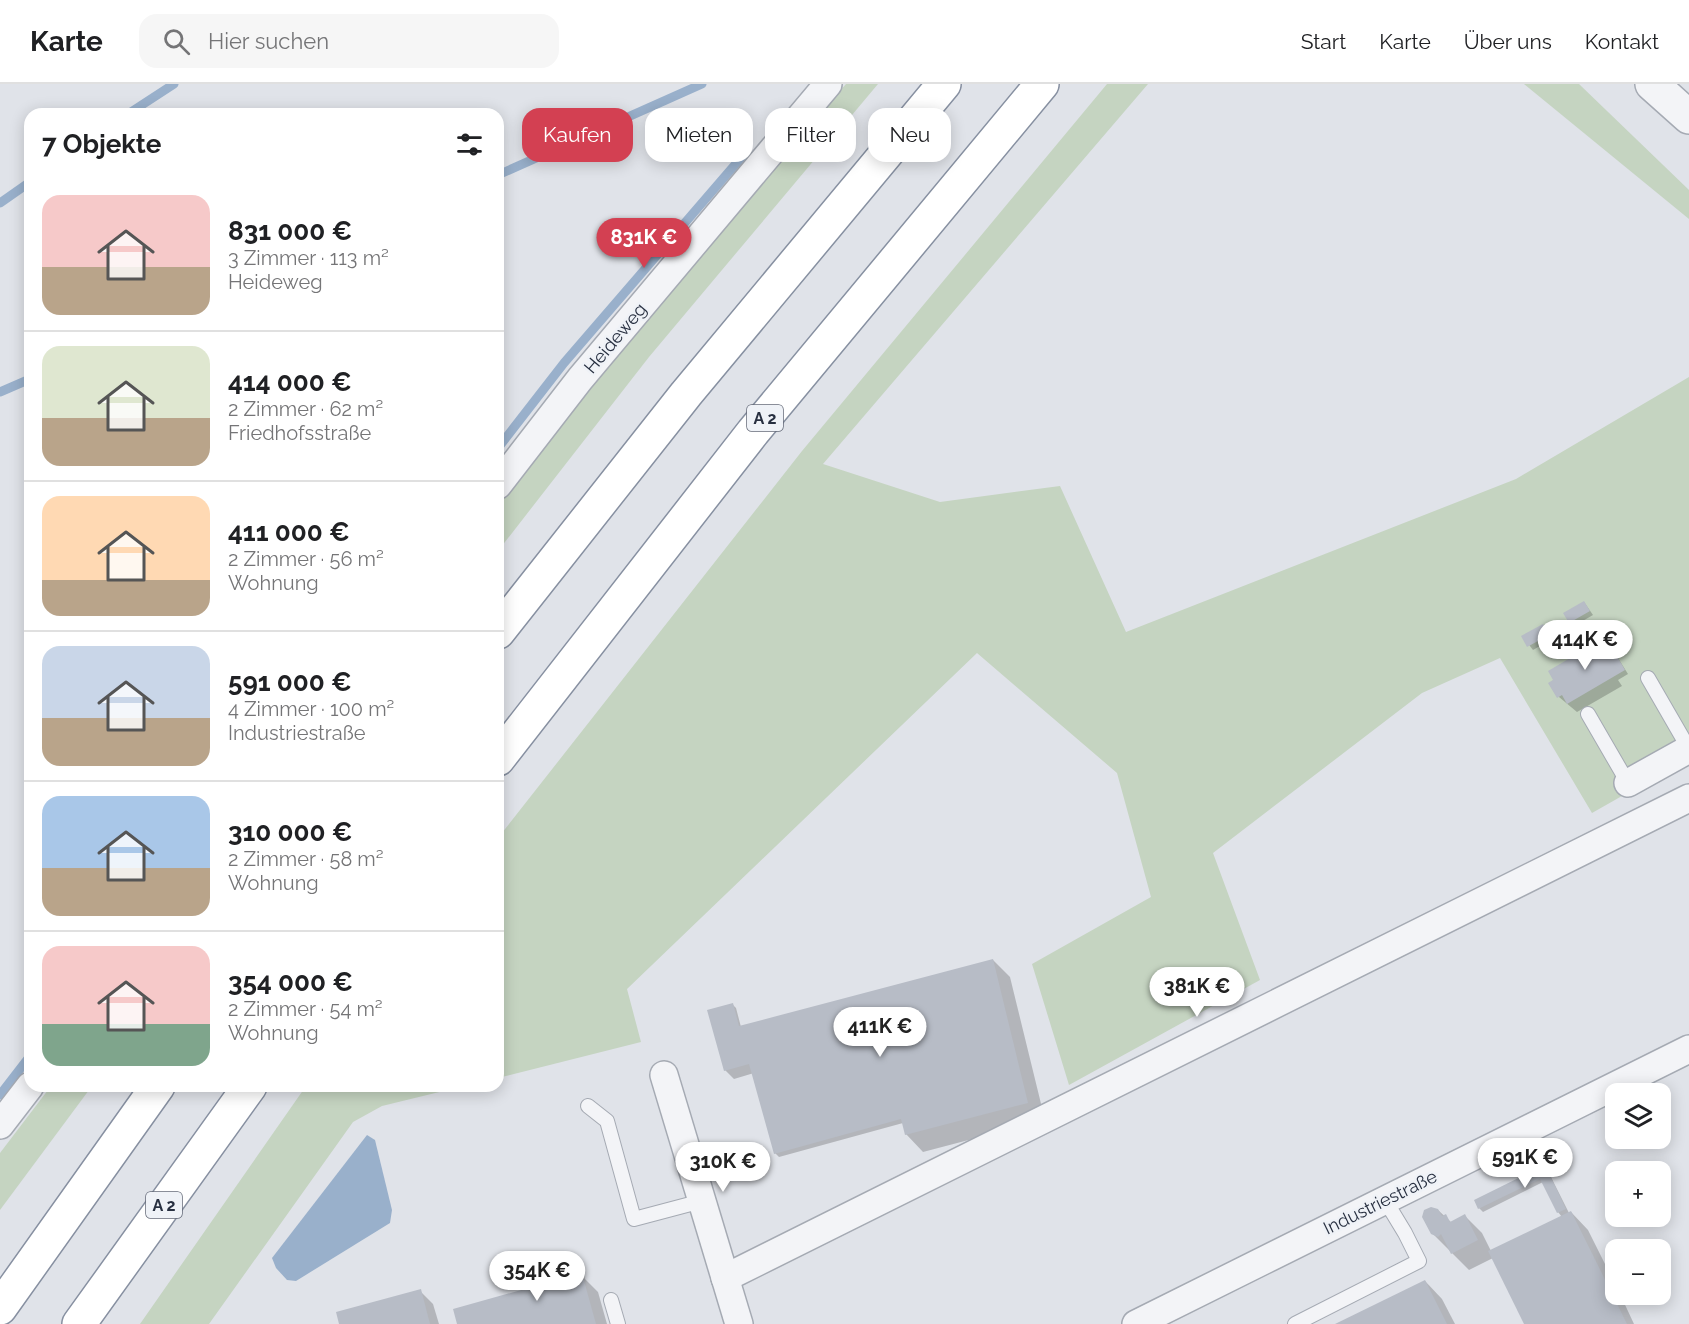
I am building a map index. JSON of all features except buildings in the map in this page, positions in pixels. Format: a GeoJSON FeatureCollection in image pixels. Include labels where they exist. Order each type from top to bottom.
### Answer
{"type":"FeatureCollection","features":[{"type":"Feature","properties":{"kind":"highway"},"geometry":{"type":"LineString","coordinates":[[504,624],[686,394],[944,84]]}},
{"type":"Feature","properties":{"kind":"highway","name":"A 2"},"geometry":{"type":"LineString","coordinates":[[504,751],[753,432],[1042,84]]}},
{"type":"Feature","properties":{"kind":"highway"},"geometry":{"type":"LineString","coordinates":[[0,1308],[154,1092]]}},
{"type":"Feature","properties":{"kind":"highway","name":"A 2"},"geometry":{"type":"LineString","coordinates":[[79,1324],[246,1092]]}},
{"type":"Feature","properties":{"kind":"street","name":"Heideweg"},"geometry":{"type":"LineString","coordinates":[[504,476],[580,379],[828,84]]}},
{"type":"Feature","properties":{"kind":"street"},"geometry":{"type":"LineString","coordinates":[[1652,84],[1689,117]]}},
{"type":"Feature","properties":{"kind":"street"},"geometry":{"type":"LineString","coordinates":[[1628,783],[1689,749]]}},
{"type":"Feature","properties":{"kind":"street"},"geometry":{"type":"LineString","coordinates":[[725,1278],[1689,798]]}},
{"type":"Feature","properties":{"kind":"street","name":"Industriestraße"},"geometry":{"type":"LineString","coordinates":[[1136,1324],[1689,1049]]}},
{"type":"Feature","properties":{"kind":"street"},"geometry":{"type":"LineString","coordinates":[[664,1075],[739,1324]]}},
{"type":"Feature","properties":{"kind":"street"},"geometry":{"type":"LineString","coordinates":[[0,1125],[25,1092]]}},
{"type":"Feature","properties":{"kind":"lane"},"geometry":{"type":"LineString","coordinates":[[1648,678],[1689,749]]}},
{"type":"Feature","properties":{"kind":"lane"},"geometry":{"type":"LineString","coordinates":[[1588,714],[1628,783]]}},
{"type":"Feature","properties":{"kind":"lane"},"geometry":{"type":"LineString","coordinates":[[588,1106],[607,1121],[634,1219],[702,1201]]}},
{"type":"Feature","properties":{"kind":"lane"},"geometry":{"type":"LineString","coordinates":[[1295,1324],[1419,1261],[1385,1200]]}},
{"type":"Feature","properties":{"kind":"lane"},"geometry":{"type":"LineString","coordinates":[[611,1300],[618,1324]]}},
{"type":"Feature","properties":{"kind":"green space"},"geometry":{"type":"Polygon","coordinates":[[[846,84],[878,84],[856,110],[856,108],[825,108],[846,84]]]}},
{"type":"Feature","properties":{"kind":"green space"},"geometry":{"type":"Polygon","coordinates":[[[1107,84],[1148,84],[823,464],[940,502],[1060,486],[1126,632],[1516,479],[1689,377],[1689,758],[1592,813],[1500,658],[1422,693],[1213,853],[1260,980],[1069,1085],[1032,964],[1151,897],[1117,773],[977,653],[627,989],[641,1042],[504,1076],[504,830],[802,451],[1107,84]]]}},
{"type":"Feature","properties":{"kind":"green space"},"geometry":{"type":"Polygon","coordinates":[[[1524,84],[1579,84],[1689,190],[1689,219],[1524,84]]]}},
{"type":"Feature","properties":{"kind":"green space"},"geometry":{"type":"Polygon","coordinates":[[[777,162],[813,162],[649,357],[504,543],[504,495],[586,389],[777,162]]]}},
{"type":"Feature","properties":{"kind":"green space"},"geometry":{"type":"Polygon","coordinates":[[[46,1092],[88,1092],[0,1210],[0,1153],[46,1092]]]}},
{"type":"Feature","properties":{"kind":"green space"},"geometry":{"type":"Polygon","coordinates":[[[302,1092],[439,1092],[382,1106],[353,1122],[209,1324],[140,1324],[302,1092]]]}},
{"type":"Feature","properties":{"kind":"water"},"geometry":{"type":"Polygon","coordinates":[[[367,1135],[375,1140],[392,1210],[390,1223],[296,1281],[287,1280],[276,1268],[272,1258],[367,1135]]]}},
{"type":"Feature","properties":{"kind":"waterway"},"geometry":{"type":"LineString","coordinates":[[137,108],[174,84]]}},
{"type":"Feature","properties":{"kind":"waterway"},"geometry":{"type":"LineString","coordinates":[[504,172],[702,84]]}},
{"type":"Feature","properties":{"kind":"waterway"},"geometry":{"type":"LineString","coordinates":[[504,440],[564,363],[737,162]]}},
{"type":"Feature","properties":{"kind":"waterway"},"geometry":{"type":"LineString","coordinates":[[0,203],[24,186]]}},
{"type":"Feature","properties":{"kind":"waterway"},"geometry":{"type":"LineString","coordinates":[[0,392],[24,382]]}},
{"type":"Feature","properties":{"kind":"waterway"},"geometry":{"type":"LineString","coordinates":[[0,1095],[24,1064]]}}]}
